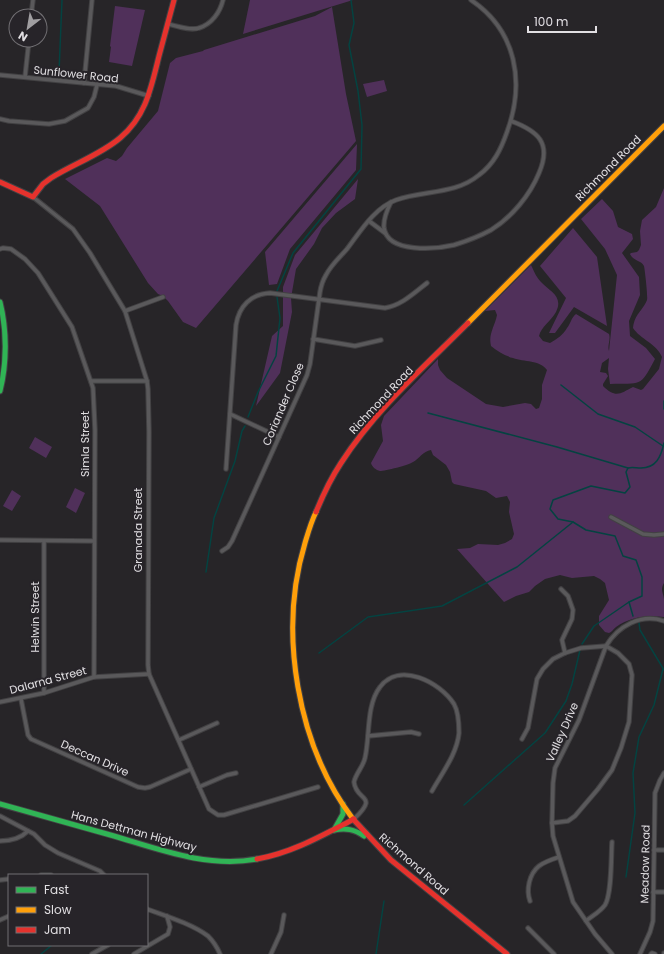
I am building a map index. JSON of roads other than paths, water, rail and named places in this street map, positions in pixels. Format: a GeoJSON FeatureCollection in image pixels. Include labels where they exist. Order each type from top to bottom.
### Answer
{"type":"FeatureCollection","features":[{"type":"Feature","properties":{"kind":"main road"},"geometry":{"type":"LineString","coordinates":[[33,197],[43,184],[51,178],[103,150],[118,140],[139,116],[149,96],[174,0]]}},
{"type":"Feature","properties":{"kind":"main road","name":"Richmond Road"},"geometry":{"type":"LineString","coordinates":[[507,954],[391,860],[377,846],[354,819],[343,803],[322,765],[304,715],[295,676],[292,642],[293,598],[300,560],[308,532],[330,479],[348,451],[375,417],[664,126]]}},
{"type":"Feature","properties":{"kind":"main road","name":"Granada Street"},"geometry":{"type":"LineString","coordinates":[[0,182],[33,197]]}},
{"type":"Feature","properties":{"kind":"main road"},"geometry":{"type":"LineString","coordinates":[[0,302],[4,316],[5,328],[4,374],[0,391]]}},
{"type":"Feature","properties":{"kind":"main road"},"geometry":{"type":"LineString","coordinates":[[334,830],[343,814],[343,803]]}},
{"type":"Feature","properties":{"kind":"main road","name":"Hans Dettman Highway"},"geometry":{"type":"LineString","coordinates":[[0,804],[167,852],[196,859],[216,861],[242,861],[264,858],[334,830],[354,819]]}},
{"type":"Feature","properties":{"kind":"main road"},"geometry":{"type":"LineString","coordinates":[[334,830],[347,828],[357,831],[377,846]]}},
{"type":"Feature","properties":{"kind":"street"},"geometry":{"type":"LineString","coordinates":[[84,83],[92,0]]}},
{"type":"Feature","properties":{"kind":"street"},"geometry":{"type":"LineString","coordinates":[[168,24],[188,28],[199,28],[214,18],[220,9],[222,0]]}},
{"type":"Feature","properties":{"kind":"street"},"geometry":{"type":"LineString","coordinates":[[386,234],[384,221],[391,202],[406,197],[456,188],[472,181],[493,161],[501,147],[511,121],[516,101],[517,84],[511,52],[498,27],[485,12],[471,0]]}},
{"type":"Feature","properties":{"kind":"street"},"geometry":{"type":"LineString","coordinates":[[25,78],[28,48]]}},
{"type":"Feature","properties":{"kind":"street","name":"Sunflower Road"},"geometry":{"type":"LineString","coordinates":[[0,75],[124,88],[149,96]]}},
{"type":"Feature","properties":{"kind":"street"},"geometry":{"type":"LineString","coordinates":[[0,119],[49,124],[65,121],[88,108],[94,97],[97,85]]}},
{"type":"Feature","properties":{"kind":"street"},"geometry":{"type":"LineString","coordinates":[[369,221],[392,240],[402,246],[422,248],[443,247],[473,239],[491,230],[516,209],[526,196],[537,178],[544,160],[543,147],[540,139],[535,133],[526,127],[511,121]]}},
{"type":"Feature","properties":{"kind":"street","name":"Granada Street"},"geometry":{"type":"LineString","coordinates":[[33,197],[70,225],[78,235],[125,311],[147,381],[149,674],[209,809],[218,815],[224,815],[318,787]]}},
{"type":"Feature","properties":{"kind":"street","name":"Coriander Close"},"geometry":{"type":"LineString","coordinates":[[222,551],[228,547],[232,541],[307,375],[321,287],[325,275],[369,221],[379,210],[391,202]]}},
{"type":"Feature","properties":{"kind":"street","name":"Simla Street"},"geometry":{"type":"LineString","coordinates":[[0,249],[11,249],[25,259],[38,273],[72,327],[91,381],[94,394],[94,677]]}},
{"type":"Feature","properties":{"kind":"street"},"geometry":{"type":"LineString","coordinates":[[226,469],[237,318],[242,307],[251,298],[265,293],[276,293],[385,308],[396,305],[427,283]]}},
{"type":"Feature","properties":{"kind":"street"},"geometry":{"type":"LineString","coordinates":[[125,311],[163,298]]}},
{"type":"Feature","properties":{"kind":"street"},"geometry":{"type":"LineString","coordinates":[[313,339],[355,346],[380,340]]}},
{"type":"Feature","properties":{"kind":"street"},"geometry":{"type":"LineString","coordinates":[[91,381],[147,381]]}},
{"type":"Feature","properties":{"kind":"street"},"geometry":{"type":"LineString","coordinates":[[230,414],[279,437]]}},
{"type":"Feature","properties":{"kind":"street"},"geometry":{"type":"LineString","coordinates":[[610,517],[643,534],[664,534]]}},
{"type":"Feature","properties":{"kind":"street"},"geometry":{"type":"LineString","coordinates":[[0,540],[94,541]]}},
{"type":"Feature","properties":{"kind":"street","name":"Helwin Street"},"geometry":{"type":"LineString","coordinates":[[44,541],[44,694]]}},
{"type":"Feature","properties":{"kind":"street"},"geometry":{"type":"LineString","coordinates":[[561,588],[568,596],[573,610],[572,619],[562,640],[565,653]]}},
{"type":"Feature","properties":{"kind":"street","name":"Valley Drive"},"geometry":{"type":"LineString","coordinates":[[612,954],[602,944],[573,902],[553,836],[553,783],[556,768],[579,720],[606,646],[615,633],[628,624],[646,619],[658,619],[664,621]]}},
{"type":"Feature","properties":{"kind":"street"},"geometry":{"type":"LineString","coordinates":[[522,739],[528,728],[537,678],[543,669],[553,659],[581,648],[606,646],[625,659],[632,670],[628,728],[612,770],[598,789],[572,818],[563,822],[552,823]]}},
{"type":"Feature","properties":{"kind":"street","name":"Dalarna Street"},"geometry":{"type":"LineString","coordinates":[[0,702],[44,694],[94,677],[149,674]]}},
{"type":"Feature","properties":{"kind":"street"},"geometry":{"type":"LineString","coordinates":[[354,819],[365,808],[366,804],[366,800],[357,790],[354,782],[365,758],[369,722],[376,694],[385,681],[394,676],[406,675],[418,677],[434,685],[448,696],[456,707],[459,734],[456,746],[450,760],[432,791]]}},
{"type":"Feature","properties":{"kind":"street","name":"Deccan Drive"},"geometry":{"type":"LineString","coordinates":[[21,698],[28,735],[31,739],[138,787],[150,787],[191,769]]}},
{"type":"Feature","properties":{"kind":"street"},"geometry":{"type":"LineString","coordinates":[[178,740],[217,723]]}},
{"type":"Feature","properties":{"kind":"street"},"geometry":{"type":"LineString","coordinates":[[368,736],[411,732],[419,734]]}},
{"type":"Feature","properties":{"kind":"street"},"geometry":{"type":"LineString","coordinates":[[200,787],[227,775],[236,773]]}},
{"type":"Feature","properties":{"kind":"street","name":"Meadow Road"},"geometry":{"type":"LineString","coordinates":[[640,954],[652,927],[654,892],[655,793],[664,773]]}},
{"type":"Feature","properties":{"kind":"street"},"geometry":{"type":"LineString","coordinates":[[0,816],[28,831],[58,853],[100,871],[103,874]]}},
{"type":"Feature","properties":{"kind":"street"},"geometry":{"type":"LineString","coordinates":[[0,841],[18,839],[28,831]]}},
{"type":"Feature","properties":{"kind":"street"},"geometry":{"type":"LineString","coordinates":[[586,921],[600,911],[608,897],[612,842]]}},
{"type":"Feature","properties":{"kind":"street"},"geometry":{"type":"LineString","coordinates":[[654,850],[664,850]]}},
{"type":"Feature","properties":{"kind":"street"},"geometry":{"type":"LineString","coordinates":[[530,901],[528,891],[534,872],[540,865],[559,857]]}},
{"type":"Feature","properties":{"kind":"street"},"geometry":{"type":"LineString","coordinates":[[654,892],[664,892]]}},
{"type":"Feature","properties":{"kind":"street"},"geometry":{"type":"LineString","coordinates":[[148,909],[166,916],[208,936],[220,954]]}},
{"type":"Feature","properties":{"kind":"street"},"geometry":{"type":"LineString","coordinates":[[271,954],[281,932],[284,915]]}},
{"type":"Feature","properties":{"kind":"street"},"geometry":{"type":"LineString","coordinates":[[148,946],[168,934],[170,928],[166,916]]}},
{"type":"Feature","properties":{"kind":"street"},"geometry":{"type":"LineString","coordinates":[[528,928],[554,954]]}},
{"type":"Feature","properties":{"kind":"street"},"geometry":{"type":"LineString","coordinates":[[92,954],[106,946]]}},
{"type":"Feature","properties":{"kind":"street"},"geometry":{"type":"LineString","coordinates":[[134,954],[148,946]]}},
{"type":"Feature","properties":{"kind":"street"},"geometry":{"type":"LineString","coordinates":[[651,954],[655,954]]}},
{"type":"Feature","properties":{"kind":"waterway"},"geometry":{"type":"LineString","coordinates":[[59,72],[62,0]]}},
{"type":"Feature","properties":{"kind":"waterway"},"geometry":{"type":"LineString","coordinates":[[277,291],[293,253],[361,169],[362,125],[358,91],[349,45],[354,23],[351,0]]}},
{"type":"Feature","properties":{"kind":"waterway"},"geometry":{"type":"LineString","coordinates":[[248,417],[258,392],[276,356],[280,318],[277,297]]}},
{"type":"Feature","properties":{"kind":"waterway"},"geometry":{"type":"LineString","coordinates":[[561,385],[598,414],[635,427],[663,446]]}},
{"type":"Feature","properties":{"kind":"waterway"},"geometry":{"type":"LineString","coordinates":[[664,401],[664,409]]}},
{"type":"Feature","properties":{"kind":"waterway"},"geometry":{"type":"LineString","coordinates":[[428,413],[557,447],[628,468]]}},
{"type":"Feature","properties":{"kind":"waterway"},"geometry":{"type":"LineString","coordinates":[[206,572],[214,518],[235,461],[242,431],[245,426]]}},
{"type":"Feature","properties":{"kind":"waterway"},"geometry":{"type":"LineString","coordinates":[[633,616],[629,602],[642,596],[642,577],[636,560],[623,556],[615,536],[586,530],[573,522],[558,519],[550,509],[553,500],[591,486],[625,493],[630,487],[626,472],[628,468],[646,468],[654,464],[661,453],[664,443]]}},
{"type":"Feature","properties":{"kind":"waterway"},"geometry":{"type":"LineString","coordinates":[[319,653],[368,617],[442,606],[517,567],[573,522]]}},
{"type":"Feature","properties":{"kind":"waterway"},"geometry":{"type":"LineString","coordinates":[[582,644],[594,626],[629,602]]}},
{"type":"Feature","properties":{"kind":"waterway"},"geometry":{"type":"LineString","coordinates":[[639,623],[640,630],[664,670]]}},
{"type":"Feature","properties":{"kind":"waterway"},"geometry":{"type":"LineString","coordinates":[[464,805],[545,733],[566,701],[572,684],[580,650]]}},
{"type":"Feature","properties":{"kind":"waterway"},"geometry":{"type":"LineString","coordinates":[[626,877],[635,813],[633,773],[639,737],[654,705],[663,669]]}},
{"type":"Feature","properties":{"kind":"waterway"},"geometry":{"type":"LineString","coordinates":[[376,954],[384,901]]}},
{"type":"Feature","properties":{"kind":"waterway"},"geometry":{"type":"LineString","coordinates":[[41,954],[51,946]]}}]}
